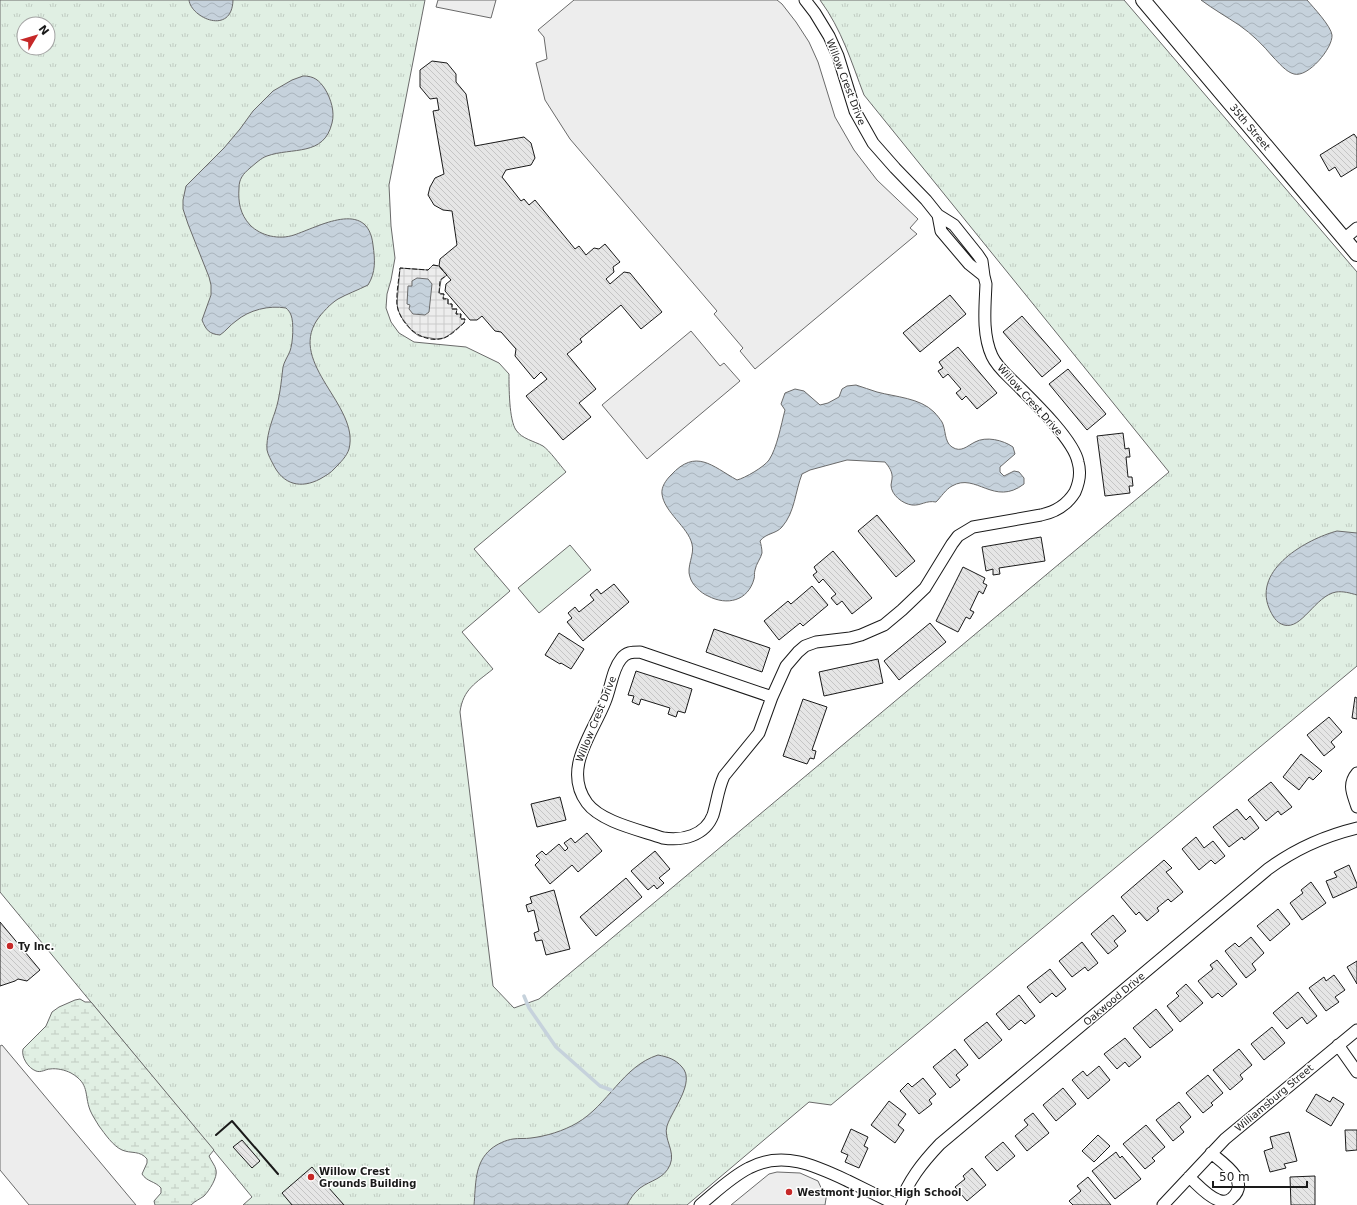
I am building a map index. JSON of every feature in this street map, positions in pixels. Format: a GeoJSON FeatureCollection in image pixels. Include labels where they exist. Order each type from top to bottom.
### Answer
{"type":"FeatureCollection","features":[{"type":"Feature","properties":{"kind":"street","name":"Willow Crest Drive"},"geometry":{"type":"LineString","coordinates":[[772,697],[640,652],[626,654],[618,664],[606,701],[580,754],[577,773],[581,793],[593,810],[609,820],[671,840],[680,840],[695,834],[709,823],[713,816],[720,784],[724,776],[759,732],[772,697],[788,662],[798,652],[805,646],[816,642],[850,638],[861,635],[884,624],[896,616],[925,588],[947,551],[958,536],[973,527],[983,524],[1051,513],[1067,503],[1076,488],[1079,479],[1078,461],[1068,442],[1039,407],[1000,369],[992,358],[986,338],[986,284],[984,276],[969,264],[941,231],[938,215],[926,200],[873,144],[855,111],[838,56],[829,36],[815,13],[804,0]]}},
{"type":"Feature","properties":{"kind":"street","name":"35th Street"},"geometry":{"type":"LineString","coordinates":[[1143,0],[1357,254]]}},
{"type":"Feature","properties":{"kind":"street"},"geometry":{"type":"LineString","coordinates":[[1344,239],[1357,228]]}},
{"type":"Feature","properties":{"kind":"street"},"geometry":{"type":"LineString","coordinates":[[1357,773],[1351,784],[1357,807]]}},
{"type":"Feature","properties":{"kind":"street","name":"Oakwood Drive"},"geometry":{"type":"LineString","coordinates":[[898,1205],[913,1175],[940,1144],[1268,869],[1283,858],[1316,841],[1336,833],[1357,828]]}},
{"type":"Feature","properties":{"kind":"street","name":"Williamsburg Street"},"geometry":{"type":"LineString","coordinates":[[1163,1205],[1225,1139],[1357,1030]]}},
{"type":"Feature","properties":{"kind":"street"},"geometry":{"type":"LineString","coordinates":[[1338,1045],[1357,1072]]}},
{"type":"Feature","properties":{"kind":"street"},"geometry":{"type":"LineString","coordinates":[[1189,1177],[1208,1194],[1223,1202],[1229,1200],[1238,1192],[1238,1181],[1230,1169],[1211,1153]]}},
{"type":"Feature","properties":{"kind":"street"},"geometry":{"type":"LineString","coordinates":[[700,1205],[735,1176],[750,1167],[764,1162],[784,1160],[803,1162],[820,1168],[898,1205]]}},
{"type":"Feature","properties":{"kind":"green space"},"geometry":{"type":"Polygon","coordinates":[[[0,0],[425,0],[389,185],[391,226],[395,258],[387,294],[386,308],[391,322],[399,333],[414,342],[466,347],[499,363],[509,374],[509,395],[512,419],[516,430],[525,438],[546,448],[566,472],[474,549],[510,591],[462,632],[493,669],[467,692],[460,712],[493,986],[514,1008],[539,999],[1169,472],[864,95],[840,34],[828,11],[820,0],[1124,0],[1357,272],[1357,666],[831,1105],[809,1102],[687,1205],[243,1205],[252,1197],[0,892],[0,0]]]}},
{"type":"Feature","properties":{"kind":"green space"},"geometry":{"type":"Polygon","coordinates":[[[570,545],[591,570],[539,613],[518,588],[570,545]]]}},
{"type":"Feature","properties":{"kind":"green space"},"geometry":{"type":"Polygon","coordinates":[[[80,999],[85,1002],[91,1002],[214,1150],[209,1156],[216,1170],[214,1180],[204,1196],[191,1205],[155,1205],[154,1201],[161,1193],[161,1188],[146,1179],[142,1174],[147,1163],[147,1159],[141,1154],[122,1150],[109,1140],[91,1112],[84,1085],[81,1081],[66,1071],[48,1069],[40,1072],[33,1070],[26,1062],[23,1055],[23,1049],[46,1026],[52,1012],[59,1007],[80,999]]]}},
{"type":"Feature","properties":{"kind":"shaded area"},"geometry":{"type":"Polygon","coordinates":[[[438,0],[496,0],[491,18],[436,7],[438,0]]]}},
{"type":"Feature","properties":{"kind":"shaded area"},"geometry":{"type":"Polygon","coordinates":[[[574,0],[777,0],[796,22],[809,42],[818,62],[835,117],[854,150],[877,180],[918,219],[910,228],[917,234],[755,369],[740,351],[743,348],[714,314],[717,311],[570,139],[545,100],[536,63],[547,59],[544,37],[538,30],[574,0]]]}},
{"type":"Feature","properties":{"kind":"shaded area"},"geometry":{"type":"Polygon","coordinates":[[[433,265],[439,266],[447,275],[441,280],[439,293],[444,294],[443,298],[448,299],[448,304],[452,304],[452,309],[457,309],[456,314],[461,314],[461,319],[465,319],[464,323],[449,335],[444,338],[436,339],[419,336],[412,331],[402,318],[398,310],[397,303],[400,268],[428,270],[433,265]]]}},
{"type":"Feature","properties":{"kind":"shaded area"},"geometry":{"type":"Polygon","coordinates":[[[691,331],[720,366],[724,363],[740,381],[647,459],[602,405],[691,331]]]}},
{"type":"Feature","properties":{"kind":"shaded area"},"geometry":{"type":"Polygon","coordinates":[[[2,1045],[136,1205],[29,1205],[0,1170],[0,1046],[2,1045]]]}},
{"type":"Feature","properties":{"kind":"shaded area"},"geometry":{"type":"Polygon","coordinates":[[[777,1172],[800,1173],[818,1181],[823,1192],[827,1192],[825,1205],[731,1205],[769,1174],[777,1172]]]}},
{"type":"Feature","properties":{"kind":"water"},"geometry":{"type":"Polygon","coordinates":[[[189,0],[233,0],[231,11],[226,18],[219,21],[211,20],[197,13],[191,7],[189,0]]]}},
{"type":"Feature","properties":{"kind":"water"},"geometry":{"type":"Polygon","coordinates":[[[1201,0],[1307,0],[1329,27],[1332,35],[1331,41],[1319,61],[1306,71],[1300,74],[1294,74],[1283,67],[1248,32],[1201,0]]]}},
{"type":"Feature","properties":{"kind":"water"},"geometry":{"type":"Polygon","coordinates":[[[303,76],[313,78],[321,83],[329,97],[332,106],[333,119],[328,134],[315,146],[267,156],[248,170],[242,177],[239,185],[240,208],[244,217],[254,229],[276,237],[294,235],[328,222],[341,219],[352,219],[362,222],[369,231],[373,245],[374,271],[368,285],[341,297],[332,303],[317,320],[310,336],[311,353],[317,369],[345,417],[350,433],[349,449],[347,454],[330,473],[313,482],[299,484],[287,481],[282,477],[273,464],[267,450],[268,436],[278,401],[283,367],[292,343],[293,327],[291,314],[286,308],[280,307],[260,309],[241,317],[220,335],[213,334],[208,331],[202,320],[211,295],[211,285],[183,209],[183,200],[186,186],[224,148],[253,111],[273,91],[292,80],[303,76]]]}},
{"type":"Feature","properties":{"kind":"water"},"geometry":{"type":"Polygon","coordinates":[[[417,278],[428,279],[432,284],[429,312],[425,315],[413,314],[409,309],[410,305],[407,304],[408,286],[412,286],[412,281],[417,278]]]}},
{"type":"Feature","properties":{"kind":"water"},"geometry":{"type":"Polygon","coordinates":[[[856,385],[877,392],[915,401],[928,407],[942,422],[946,439],[949,445],[955,449],[964,448],[984,439],[999,441],[1013,447],[1015,454],[1000,467],[1000,472],[1004,476],[1014,471],[1019,472],[1024,478],[1024,484],[1013,490],[1003,492],[994,491],[969,483],[961,483],[950,487],[936,502],[912,505],[901,501],[893,492],[891,485],[892,474],[885,462],[847,460],[810,470],[802,474],[790,515],[782,527],[765,536],[760,541],[762,553],[761,557],[755,571],[754,579],[747,592],[736,600],[729,601],[715,599],[703,593],[693,583],[689,573],[693,548],[690,538],[664,501],[662,489],[667,479],[688,462],[696,461],[712,465],[737,480],[745,477],[763,466],[772,455],[785,410],[781,404],[785,393],[795,389],[804,391],[820,405],[828,403],[839,397],[842,389],[847,386],[856,385]]]}},
{"type":"Feature","properties":{"kind":"water"},"geometry":{"type":"Polygon","coordinates":[[[1337,531],[1357,533],[1357,595],[1336,592],[1328,595],[1297,623],[1284,625],[1277,621],[1269,608],[1266,594],[1269,581],[1276,569],[1286,558],[1298,549],[1311,541],[1337,531]]]}},
{"type":"Feature","properties":{"kind":"water"},"geometry":{"type":"Polygon","coordinates":[[[658,1055],[674,1060],[686,1073],[685,1088],[666,1131],[672,1155],[670,1165],[661,1176],[640,1188],[632,1196],[627,1205],[474,1205],[477,1175],[481,1161],[491,1149],[507,1140],[531,1138],[549,1134],[561,1131],[577,1123],[598,1106],[635,1068],[646,1060],[658,1055]]]}},
{"type":"Feature","properties":{"kind":"building"},"geometry":{"type":"Polygon","coordinates":[[[432,61],[447,63],[456,74],[456,82],[466,94],[475,146],[524,137],[531,143],[535,158],[531,165],[506,170],[502,177],[521,201],[524,199],[529,205],[535,200],[575,249],[579,246],[586,255],[594,248],[599,249],[605,244],[620,262],[613,267],[614,272],[606,279],[610,284],[624,272],[630,273],[662,312],[641,329],[621,305],[580,339],[582,342],[567,354],[596,389],[579,403],[591,417],[563,440],[526,396],[547,379],[541,372],[534,379],[515,356],[516,349],[501,332],[495,331],[482,316],[477,320],[470,320],[445,291],[446,284],[451,280],[439,266],[440,259],[457,245],[452,211],[443,210],[434,205],[428,195],[435,178],[444,174],[433,111],[439,110],[437,98],[430,99],[420,87],[420,70],[432,61]]]}},
{"type":"Feature","properties":{"kind":"building"},"geometry":{"type":"Polygon","coordinates":[[[1354,134],[1357,138],[1357,167],[1341,177],[1335,167],[1329,171],[1320,155],[1354,134]]]}},
{"type":"Feature","properties":{"kind":"building"},"geometry":{"type":"Polygon","coordinates":[[[950,295],[966,314],[920,352],[903,333],[950,295]]]}},
{"type":"Feature","properties":{"kind":"building"},"geometry":{"type":"Polygon","coordinates":[[[1022,316],[1061,361],[1042,377],[1003,332],[1022,316]]]}},
{"type":"Feature","properties":{"kind":"building"},"geometry":{"type":"Polygon","coordinates":[[[958,347],[997,393],[977,409],[966,396],[962,400],[956,393],[961,389],[948,374],[943,378],[938,371],[943,368],[939,362],[958,347]]]}},
{"type":"Feature","properties":{"kind":"building"},"geometry":{"type":"Polygon","coordinates":[[[1068,369],[1106,414],[1087,430],[1049,384],[1068,369]]]}},
{"type":"Feature","properties":{"kind":"building"},"geometry":{"type":"Polygon","coordinates":[[[1123,433],[1125,449],[1129,448],[1130,457],[1126,457],[1128,477],[1132,477],[1133,486],[1129,486],[1130,493],[1105,496],[1097,436],[1123,433]]]}},
{"type":"Feature","properties":{"kind":"building"},"geometry":{"type":"Polygon","coordinates":[[[877,515],[915,561],[896,577],[858,531],[877,515]]]}},
{"type":"Feature","properties":{"kind":"building"},"geometry":{"type":"Polygon","coordinates":[[[1041,537],[1045,561],[999,568],[1000,574],[993,575],[993,569],[986,571],[982,547],[1041,537]]]}},
{"type":"Feature","properties":{"kind":"building"},"geometry":{"type":"Polygon","coordinates":[[[833,551],[872,598],[852,614],[842,601],[837,605],[831,598],[836,594],[823,579],[819,583],[813,575],[817,572],[814,567],[833,551]]]}},
{"type":"Feature","properties":{"kind":"building"},"geometry":{"type":"Polygon","coordinates":[[[963,567],[985,578],[983,583],[987,585],[983,594],[979,591],[970,610],[974,612],[970,619],[966,617],[958,632],[936,621],[963,567]]]}},
{"type":"Feature","properties":{"kind":"building"},"geometry":{"type":"Polygon","coordinates":[[[614,584],[629,602],[583,641],[567,622],[572,618],[568,613],[575,607],[579,612],[594,600],[590,595],[597,589],[601,594],[614,584]]]}},
{"type":"Feature","properties":{"kind":"building"},"geometry":{"type":"Polygon","coordinates":[[[812,586],[828,605],[803,626],[800,623],[779,640],[764,621],[788,601],[791,604],[812,586]]]}},
{"type":"Feature","properties":{"kind":"building"},"geometry":{"type":"Polygon","coordinates":[[[930,623],[946,642],[899,680],[884,661],[930,623]]]}},
{"type":"Feature","properties":{"kind":"building"},"geometry":{"type":"Polygon","coordinates":[[[714,629],[770,648],[762,672],[706,652],[714,629]]]}},
{"type":"Feature","properties":{"kind":"building"},"geometry":{"type":"Polygon","coordinates":[[[559,633],[584,649],[571,669],[545,655],[559,633]]]}},
{"type":"Feature","properties":{"kind":"building"},"geometry":{"type":"Polygon","coordinates":[[[878,659],[883,683],[824,696],[819,672],[878,659]]]}},
{"type":"Feature","properties":{"kind":"building"},"geometry":{"type":"Polygon","coordinates":[[[636,671],[692,689],[685,713],[678,711],[676,717],[668,714],[670,708],[641,699],[639,705],[632,702],[634,696],[628,695],[636,671]]]}},
{"type":"Feature","properties":{"kind":"building"},"geometry":{"type":"Polygon","coordinates":[[[1355,697],[1357,698],[1357,719],[1352,718],[1355,697]]]}},
{"type":"Feature","properties":{"kind":"building"},"geometry":{"type":"Polygon","coordinates":[[[803,699],[827,707],[812,750],[816,751],[814,759],[810,758],[807,764],[783,756],[803,699]]]}},
{"type":"Feature","properties":{"kind":"building"},"geometry":{"type":"Polygon","coordinates":[[[1329,717],[1342,732],[1331,742],[1335,747],[1324,756],[1307,735],[1329,717]]]}},
{"type":"Feature","properties":{"kind":"building"},"geometry":{"type":"Polygon","coordinates":[[[1301,754],[1322,771],[1313,780],[1309,777],[1299,790],[1283,777],[1301,754]]]}},
{"type":"Feature","properties":{"kind":"building"},"geometry":{"type":"Polygon","coordinates":[[[1271,782],[1292,807],[1281,815],[1278,811],[1266,821],[1248,800],[1271,782]]]}},
{"type":"Feature","properties":{"kind":"building"},"geometry":{"type":"Polygon","coordinates":[[[560,797],[566,820],[537,827],[531,804],[560,797]]]}},
{"type":"Feature","properties":{"kind":"building"},"geometry":{"type":"Polygon","coordinates":[[[1237,809],[1246,820],[1250,816],[1259,828],[1244,840],[1242,837],[1229,847],[1213,827],[1237,809]]]}},
{"type":"Feature","properties":{"kind":"building"},"geometry":{"type":"Polygon","coordinates":[[[587,833],[602,851],[578,872],[572,865],[550,884],[535,865],[540,860],[536,856],[542,851],[546,855],[559,844],[565,851],[568,848],[564,843],[571,838],[575,843],[587,833]]]}},
{"type":"Feature","properties":{"kind":"building"},"geometry":{"type":"Polygon","coordinates":[[[1196,837],[1204,848],[1213,841],[1225,856],[1215,864],[1211,860],[1199,870],[1182,849],[1196,837]]]}},
{"type":"Feature","properties":{"kind":"building"},"geometry":{"type":"Polygon","coordinates":[[[655,851],[670,869],[659,878],[664,883],[657,889],[654,885],[648,890],[631,871],[655,851]]]}},
{"type":"Feature","properties":{"kind":"building"},"geometry":{"type":"Polygon","coordinates":[[[1164,860],[1172,868],[1166,872],[1183,892],[1171,902],[1168,899],[1157,908],[1159,911],[1147,921],[1139,912],[1136,915],[1121,897],[1164,860]]]}},
{"type":"Feature","properties":{"kind":"building"},"geometry":{"type":"Polygon","coordinates":[[[1349,865],[1357,887],[1333,898],[1326,881],[1337,877],[1334,872],[1349,865]]]}},
{"type":"Feature","properties":{"kind":"building"},"geometry":{"type":"Polygon","coordinates":[[[626,878],[642,897],[596,936],[580,917],[626,878]]]}},
{"type":"Feature","properties":{"kind":"building"},"geometry":{"type":"Polygon","coordinates":[[[1311,882],[1326,903],[1302,920],[1290,903],[1303,893],[1301,890],[1311,882]]]}},
{"type":"Feature","properties":{"kind":"building"},"geometry":{"type":"Polygon","coordinates":[[[554,890],[570,949],[546,955],[542,940],[536,941],[534,933],[539,931],[534,910],[528,912],[526,905],[532,903],[530,897],[554,890]]]}},
{"type":"Feature","properties":{"kind":"building"},"geometry":{"type":"Polygon","coordinates":[[[1278,909],[1290,924],[1270,941],[1257,926],[1278,909]]]}},
{"type":"Feature","properties":{"kind":"building"},"geometry":{"type":"Polygon","coordinates":[[[1113,915],[1126,931],[1114,941],[1118,946],[1108,954],[1091,934],[1113,915]]]}},
{"type":"Feature","properties":{"kind":"building","name":"Ty Inc."},"geometry":{"type":"Polygon","coordinates":[[[0,922],[40,970],[27,981],[18,979],[0,986],[0,922]]]}},
{"type":"Feature","properties":{"kind":"building"},"geometry":{"type":"Polygon","coordinates":[[[1251,937],[1264,953],[1252,964],[1256,970],[1246,978],[1225,951],[1235,943],[1239,947],[1251,937]]]}},
{"type":"Feature","properties":{"kind":"building"},"geometry":{"type":"Polygon","coordinates":[[[1082,942],[1098,963],[1088,971],[1085,967],[1072,977],[1059,961],[1082,942]]]}},
{"type":"Feature","properties":{"kind":"building"},"geometry":{"type":"Polygon","coordinates":[[[1217,960],[1237,984],[1222,997],[1218,993],[1212,998],[1198,981],[1213,969],[1210,965],[1217,960]]]}},
{"type":"Feature","properties":{"kind":"building"},"geometry":{"type":"Polygon","coordinates":[[[1357,961],[1357,984],[1347,967],[1357,961]]]}},
{"type":"Feature","properties":{"kind":"building"},"geometry":{"type":"Polygon","coordinates":[[[1050,969],[1066,989],[1056,997],[1052,993],[1040,1003],[1027,987],[1050,969]]]}},
{"type":"Feature","properties":{"kind":"building"},"geometry":{"type":"Polygon","coordinates":[[[1334,975],[1345,990],[1335,997],[1339,1002],[1326,1011],[1309,988],[1324,977],[1326,981],[1334,975]]]}},
{"type":"Feature","properties":{"kind":"building"},"geometry":{"type":"Polygon","coordinates":[[[1186,984],[1203,1003],[1180,1022],[1167,1006],[1179,996],[1176,993],[1186,984]]]}},
{"type":"Feature","properties":{"kind":"building"},"geometry":{"type":"Polygon","coordinates":[[[1298,992],[1317,1016],[1307,1024],[1302,1017],[1287,1029],[1273,1013],[1298,992]]]}},
{"type":"Feature","properties":{"kind":"building"},"geometry":{"type":"Polygon","coordinates":[[[1019,995],[1035,1016],[1025,1024],[1021,1020],[1009,1030],[996,1014],[1019,995]]]}},
{"type":"Feature","properties":{"kind":"building"},"geometry":{"type":"Polygon","coordinates":[[[1156,1009],[1173,1030],[1150,1048],[1133,1028],[1156,1009]]]}},
{"type":"Feature","properties":{"kind":"building"},"geometry":{"type":"Polygon","coordinates":[[[987,1022],[1002,1040],[979,1059],[964,1040],[987,1022]]]}},
{"type":"Feature","properties":{"kind":"building"},"geometry":{"type":"Polygon","coordinates":[[[1272,1027],[1285,1043],[1264,1060],[1251,1044],[1272,1027]]]}},
{"type":"Feature","properties":{"kind":"building"},"geometry":{"type":"Polygon","coordinates":[[[1125,1038],[1141,1057],[1129,1067],[1125,1062],[1117,1069],[1104,1054],[1125,1038]]]}},
{"type":"Feature","properties":{"kind":"building"},"geometry":{"type":"Polygon","coordinates":[[[955,1049],[968,1065],[956,1075],[960,1080],[950,1088],[933,1067],[955,1049]]]}},
{"type":"Feature","properties":{"kind":"building"},"geometry":{"type":"Polygon","coordinates":[[[1239,1049],[1252,1065],[1240,1075],[1243,1079],[1230,1090],[1213,1070],[1239,1049]]]}},
{"type":"Feature","properties":{"kind":"building"},"geometry":{"type":"Polygon","coordinates":[[[1099,1066],[1110,1080],[1088,1099],[1072,1080],[1083,1071],[1087,1076],[1099,1066]]]}},
{"type":"Feature","properties":{"kind":"building"},"geometry":{"type":"Polygon","coordinates":[[[1208,1075],[1223,1093],[1211,1103],[1213,1105],[1203,1113],[1186,1093],[1208,1075]]]}},
{"type":"Feature","properties":{"kind":"building"},"geometry":{"type":"Polygon","coordinates":[[[923,1078],[936,1094],[929,1100],[932,1104],[919,1114],[900,1091],[908,1083],[912,1087],[923,1078]]]}},
{"type":"Feature","properties":{"kind":"building"},"geometry":{"type":"Polygon","coordinates":[[[1063,1088],[1076,1104],[1056,1121],[1043,1105],[1063,1088]]]}},
{"type":"Feature","properties":{"kind":"building"},"geometry":{"type":"Polygon","coordinates":[[[1316,1094],[1330,1102],[1333,1097],[1344,1104],[1331,1126],[1306,1111],[1316,1094]]]}},
{"type":"Feature","properties":{"kind":"building"},"geometry":{"type":"Polygon","coordinates":[[[889,1101],[906,1114],[898,1125],[904,1130],[895,1143],[871,1125],[889,1101]]]}},
{"type":"Feature","properties":{"kind":"building"},"geometry":{"type":"Polygon","coordinates":[[[1179,1102],[1191,1117],[1180,1127],[1184,1132],[1173,1141],[1156,1120],[1179,1102]]]}},
{"type":"Feature","properties":{"kind":"building"},"geometry":{"type":"Polygon","coordinates":[[[1033,1113],[1049,1133],[1027,1151],[1015,1136],[1028,1125],[1024,1120],[1033,1113]]]}},
{"type":"Feature","properties":{"kind":"building"},"geometry":{"type":"Polygon","coordinates":[[[1146,1125],[1165,1147],[1152,1158],[1155,1161],[1145,1169],[1123,1144],[1146,1125]]]}},
{"type":"Feature","properties":{"kind":"building"},"geometry":{"type":"Polygon","coordinates":[[[851,1129],[868,1137],[864,1146],[868,1148],[859,1168],[845,1162],[848,1155],[841,1152],[851,1129]]]}},
{"type":"Feature","properties":{"kind":"building"},"geometry":{"type":"Polygon","coordinates":[[[1345,1130],[1357,1130],[1357,1150],[1346,1151],[1345,1130]]]}},
{"type":"Feature","properties":{"kind":"building"},"geometry":{"type":"Polygon","coordinates":[[[1289,1132],[1297,1161],[1284,1164],[1286,1168],[1270,1172],[1264,1151],[1273,1148],[1270,1137],[1289,1132]]]}},
{"type":"Feature","properties":{"kind":"building"},"geometry":{"type":"Polygon","coordinates":[[[1098,1135],[1110,1146],[1094,1162],[1082,1151],[1098,1135]]]}},
{"type":"Feature","properties":{"kind":"building"},"geometry":{"type":"Polygon","coordinates":[[[242,1140],[260,1161],[252,1168],[233,1147],[242,1140]]]}},
{"type":"Feature","properties":{"kind":"building"},"geometry":{"type":"Polygon","coordinates":[[[1003,1142],[1015,1156],[997,1171],[985,1157],[1003,1142]]]}},
{"type":"Feature","properties":{"kind":"building"},"geometry":{"type":"Polygon","coordinates":[[[1116,1152],[1120,1158],[1122,1156],[1141,1179],[1115,1199],[1092,1171],[1116,1152]]]}},
{"type":"Feature","properties":{"kind":"building","name":"Willow Crest Grounds Building"},"geometry":{"type":"Polygon","coordinates":[[[312,1167],[344,1205],[292,1205],[282,1193],[312,1167]]]}},
{"type":"Feature","properties":{"kind":"building"},"geometry":{"type":"Polygon","coordinates":[[[972,1168],[986,1185],[967,1201],[955,1187],[965,1179],[963,1176],[972,1168]]]}},
{"type":"Feature","properties":{"kind":"building"},"geometry":{"type":"Polygon","coordinates":[[[1315,1176],[1315,1205],[1291,1205],[1290,1177],[1315,1176]]]}},
{"type":"Feature","properties":{"kind":"building"},"geometry":{"type":"Polygon","coordinates":[[[1088,1177],[1111,1205],[1073,1205],[1069,1201],[1081,1191],[1077,1186],[1088,1177]]]}},
{"type":"Feature","properties":{"kind":"waterway"},"geometry":{"type":"LineString","coordinates":[[524,996],[529,1008],[556,1047],[600,1086],[611,1090]]}},
{"type":"Feature","properties":{"kind":"fence"},"geometry":{"type":"LineString","coordinates":[[433,265],[439,266],[447,275],[440,280],[439,294],[444,294],[443,299],[448,299],[448,304],[452,304],[452,309],[457,309],[456,314],[461,314],[460,319],[465,319],[464,323],[450,335],[444,338],[428,339],[414,332],[403,320],[397,305],[397,291],[400,268],[428,270],[433,265]]}},
{"type":"Feature","properties":{"kind":"wall"},"geometry":{"type":"LineString","coordinates":[[216,1135],[232,1121],[278,1174]]}},
{"type":"Feature","properties":{"kind":"place","name":"Ty Inc."},"geometry":{"type":"Point","coordinates":[10,946]}},
{"type":"Feature","properties":{"kind":"place","name":"Willow Crest Grounds Building"},"geometry":{"type":"Point","coordinates":[311,1177]}},
{"type":"Feature","properties":{"kind":"place","name":"Westmont Junior High School"},"geometry":{"type":"Point","coordinates":[789,1192]}}]}
